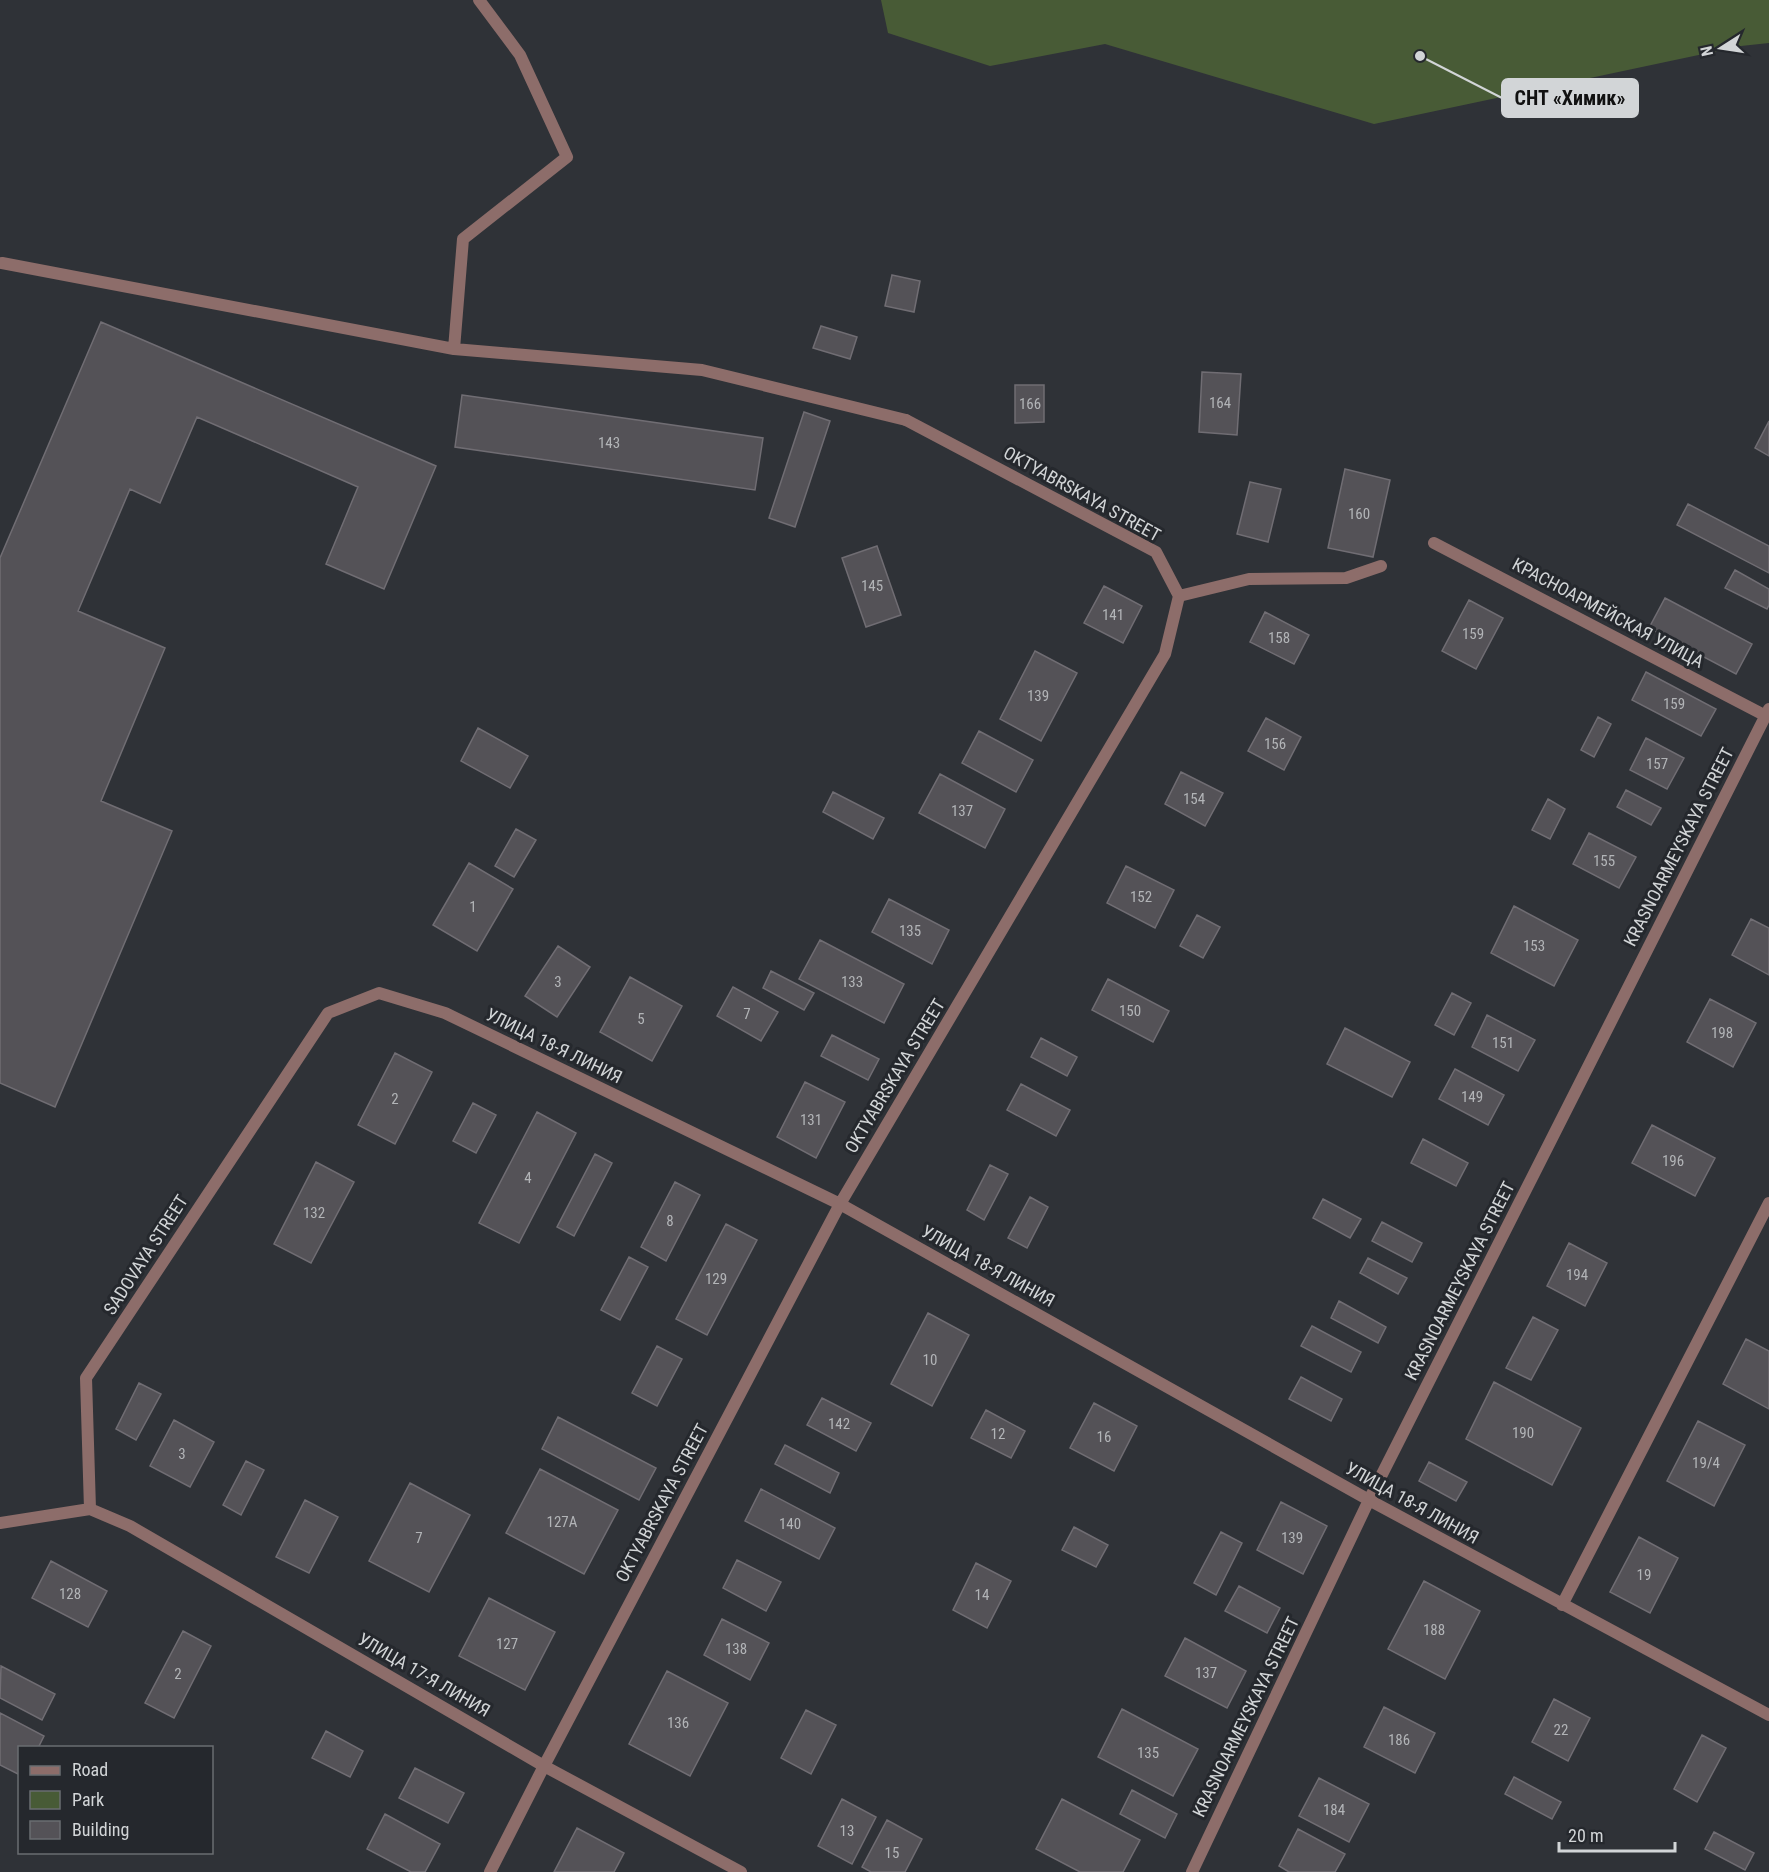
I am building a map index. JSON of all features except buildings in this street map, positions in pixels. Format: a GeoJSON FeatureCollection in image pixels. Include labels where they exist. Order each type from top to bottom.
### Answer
{"type":"FeatureCollection","features":[{"type":"Feature","properties":{"kind":"street"},"geometry":{"type":"LineString","coordinates":[[454,348],[463,239],[567,157],[520,55],[479,0]]}},
{"type":"Feature","properties":{"kind":"street","name":"OKTYABRSKAYA STREET"},"geometry":{"type":"LineString","coordinates":[[2,263],[454,348],[702,370],[906,420],[1156,552],[1179,596],[1165,654],[840,1204],[490,1872]]}},
{"type":"Feature","properties":{"kind":"street","name":"КРАСНОАРМЕЙСКАЯ УЛИЦА"},"geometry":{"type":"LineString","coordinates":[[1434,543],[1767,713]]}},
{"type":"Feature","properties":{"kind":"street"},"geometry":{"type":"LineString","coordinates":[[1179,596],[1249,579],[1346,578],[1382,566]]}},
{"type":"Feature","properties":{"kind":"street","name":"KRASNOARMEYSKAYA STREET"},"geometry":{"type":"LineString","coordinates":[[1192,1872],[1369,1500],[1767,713]]}},
{"type":"Feature","properties":{"kind":"street","name":"УЛИЦА 18-Я ЛИНИЯ"},"geometry":{"type":"LineString","coordinates":[[379,993],[445,1013],[840,1204],[1369,1500],[1769,1715]]}},
{"type":"Feature","properties":{"kind":"street","name":"SADOVAYA STREET"},"geometry":{"type":"LineString","coordinates":[[90,1509],[86,1378],[328,1013],[379,993]]}},
{"type":"Feature","properties":{"kind":"street"},"geometry":{"type":"LineString","coordinates":[[1562,1605],[1769,1203]]}},
{"type":"Feature","properties":{"kind":"street"},"geometry":{"type":"LineString","coordinates":[[0,1523],[90,1509]]}},
{"type":"Feature","properties":{"kind":"street","name":"УЛИЦА 17-Я ЛИНИЯ"},"geometry":{"type":"LineString","coordinates":[[90,1509],[130,1526],[544,1766],[741,1872]]}},
{"type":"Feature","properties":{"kind":"green space"},"geometry":{"type":"Polygon","coordinates":[[[881,0],[1769,0],[1769,43],[1741,46],[1374,124],[1105,44],[990,66],[888,33],[881,0]]]}},
{"type":"Feature","properties":{"kind":"place","name":"СНТ «Химик»"},"geometry":{"type":"Point","coordinates":[1420,56]}}]}
